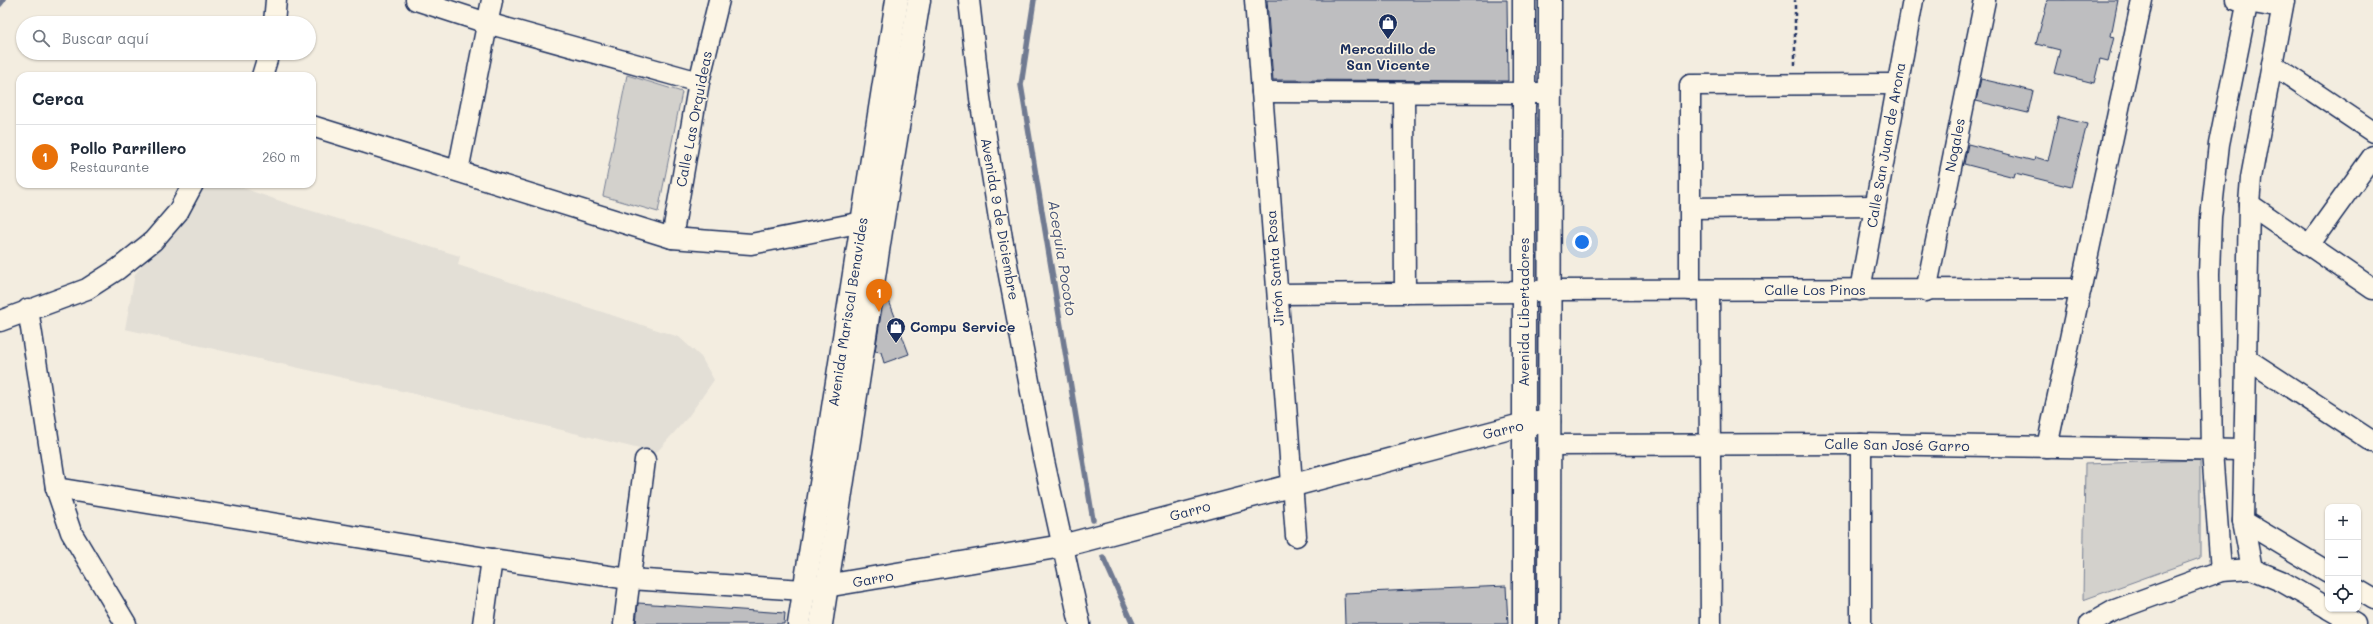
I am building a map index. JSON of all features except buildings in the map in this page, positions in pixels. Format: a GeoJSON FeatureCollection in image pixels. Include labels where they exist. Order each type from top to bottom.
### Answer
{"type":"FeatureCollection","features":[{"type":"Feature","properties":{"kind":"main road","name":"Avenida Mariscal Benavides"},"geometry":{"type":"LineString","coordinates":[[821,624],[827,587],[872,220],[897,0]]}},
{"type":"Feature","properties":{"kind":"main road","name":"Avenida Mariscal Benavides"},"geometry":{"type":"LineString","coordinates":[[799,624],[872,220],[919,0]]}},
{"type":"Feature","properties":{"kind":"main road","name":"Avenida Libertadores"},"geometry":{"type":"LineString","coordinates":[[1524,0],[1524,624]]}},
{"type":"Feature","properties":{"kind":"main road","name":"Avenida Libertadores"},"geometry":{"type":"LineString","coordinates":[[1549,624],[1550,0]]}},
{"type":"Feature","properties":{"kind":"main road","name":"Garro"},"geometry":{"type":"LineString","coordinates":[[804,590],[1062,546],[1292,484],[1524,424],[1549,422]]}},
{"type":"Feature","properties":{"kind":"street"},"geometry":{"type":"LineString","coordinates":[[275,16],[276,0]]}},
{"type":"Feature","properties":{"kind":"street"},"geometry":{"type":"LineString","coordinates":[[416,0],[487,23],[699,82]]}},
{"type":"Feature","properties":{"kind":"street"},"geometry":{"type":"LineString","coordinates":[[458,171],[492,0]]}},
{"type":"Feature","properties":{"kind":"street","name":"Calle Las Orquideas"},"geometry":{"type":"LineString","coordinates":[[672,238],[699,82],[719,0]]}},
{"type":"Feature","properties":{"kind":"street","name":"Avenida 9 de Diciembre"},"geometry":{"type":"LineString","coordinates":[[969,0],[980,98],[1002,238],[1062,546],[1080,624]]}},
{"type":"Feature","properties":{"kind":"street","name":"Jirón Santa Rosa"},"geometry":{"type":"LineString","coordinates":[[1255,0],[1296,536]]}},
{"type":"Feature","properties":{"kind":"street","name":"Calle San Juan de Arona"},"geometry":{"type":"LineString","coordinates":[[1860,290],[1913,0]]}},
{"type":"Feature","properties":{"kind":"street","name":"Nogales"},"geometry":{"type":"LineString","coordinates":[[1926,291],[1985,0]]}},
{"type":"Feature","properties":{"kind":"street"},"geometry":{"type":"LineString","coordinates":[[2047,447],[2142,0]]}},
{"type":"Feature","properties":{"kind":"street"},"geometry":{"type":"LineString","coordinates":[[2221,571],[2212,451],[2209,274],[2211,217],[2219,144],[2244,1],[2283,4],[2251,178],[2249,204],[2243,521],[2252,569]]}},
{"type":"Feature","properties":{"kind":"street"},"geometry":{"type":"LineString","coordinates":[[263,72],[267,60]]}},
{"type":"Feature","properties":{"kind":"street"},"geometry":{"type":"LineString","coordinates":[[2272,64],[2373,132]]}},
{"type":"Feature","properties":{"kind":"street"},"geometry":{"type":"LineString","coordinates":[[1711,624],[1710,445],[1699,290],[1690,208],[1690,85],[1897,84]]}},
{"type":"Feature","properties":{"kind":"street"},"geometry":{"type":"LineString","coordinates":[[1262,92],[1550,93]]}},
{"type":"Feature","properties":{"kind":"street"},"geometry":{"type":"LineString","coordinates":[[1404,93],[1405,292]]}},
{"type":"Feature","properties":{"kind":"street"},"geometry":{"type":"LineString","coordinates":[[316,127],[672,238],[751,244],[872,220]]}},
{"type":"Feature","properties":{"kind":"street"},"geometry":{"type":"LineString","coordinates":[[2309,245],[2373,156]]}},
{"type":"Feature","properties":{"kind":"street"},"geometry":{"type":"LineString","coordinates":[[0,321],[28,309],[87,289],[118,269],[153,241],[178,212],[191,188]]}},
{"type":"Feature","properties":{"kind":"street"},"geometry":{"type":"LineString","coordinates":[[2249,204],[2373,289]]}},
{"type":"Feature","properties":{"kind":"street"},"geometry":{"type":"LineString","coordinates":[[1690,208],[1875,206]]}},
{"type":"Feature","properties":{"kind":"street","name":"Calle Los Pinos"},"geometry":{"type":"LineString","coordinates":[[1278,294],[1524,292],[1550,290],[1926,291],[2081,288]]}},
{"type":"Feature","properties":{"kind":"street"},"geometry":{"type":"LineString","coordinates":[[28,309],[56,488],[70,532],[126,624]]}},
{"type":"Feature","properties":{"kind":"street"},"geometry":{"type":"LineString","coordinates":[[2247,359],[2372,438]]}},
{"type":"Feature","properties":{"kind":"street","name":"Calle San José Garro"},"geometry":{"type":"LineString","coordinates":[[1549,444],[1861,444],[2212,451],[2244,450]]}},
{"type":"Feature","properties":{"kind":"street"},"geometry":{"type":"LineString","coordinates":[[1861,444],[1861,624]]}},
{"type":"Feature","properties":{"kind":"street"},"geometry":{"type":"LineString","coordinates":[[624,624],[645,460]]}},
{"type":"Feature","properties":{"kind":"street"},"geometry":{"type":"LineString","coordinates":[[56,488],[492,559],[630,579],[804,590]]}},
{"type":"Feature","properties":{"kind":"street"},"geometry":{"type":"LineString","coordinates":[[2243,521],[2325,570]]}},
{"type":"Feature","properties":{"kind":"street"},"geometry":{"type":"LineString","coordinates":[[483,624],[492,559]]}},
{"type":"Feature","properties":{"kind":"street"},"geometry":{"type":"LineString","coordinates":[[2090,624],[2115,610],[2221,571],[2252,569],[2281,581],[2325,607]]}},
{"type":"Feature","properties":{"kind":"street"},"geometry":{"type":"LineString","coordinates":[[2361,592],[2373,599]]}},
{"type":"Feature","properties":{"kind":"street"},"geometry":{"type":"LineString","coordinates":[[2334,612],[2355,624]]}},
{"type":"Feature","properties":{"kind":"path"},"geometry":{"type":"LineString","coordinates":[[1795,0],[1795,84]]}},
{"type":"Feature","properties":{"kind":"shaded area"},"geometry":{"type":"Polygon","coordinates":[[[627,75],[682,92],[658,212],[603,196],[627,75]]]}},
{"type":"Feature","properties":{"kind":"shaded area"},"geometry":{"type":"Polygon","coordinates":[[[203,188],[243,188],[289,204],[460,256],[458,265],[679,337],[701,357],[714,380],[688,417],[656,453],[406,392],[125,329],[135,274],[203,188]]]}},
{"type":"Feature","properties":{"kind":"shaded area"},"geometry":{"type":"Polygon","coordinates":[[[2200,460],[2200,558],[2083,600],[2085,464],[2200,460]]]}},
{"type":"Feature","properties":{"kind":"waterway"},"geometry":{"type":"LineString","coordinates":[[0,4],[3,0]]}},
{"type":"Feature","properties":{"kind":"waterway","name":"Acequia Pocoto"},"geometry":{"type":"LineString","coordinates":[[1034,0],[1021,85],[1093,520]]}},
{"type":"Feature","properties":{"kind":"waterway","name":"Acequia Pocoto"},"geometry":{"type":"LineString","coordinates":[[1103,557],[1133,624]]}},
{"type":"Feature","properties":{"kind":"place","name":"Mercadillo de San Vicente"},"geometry":{"type":"Point","coordinates":[1388,40]}},
{"type":"Feature","properties":{"kind":"place","name":"Pollo Parrillero"},"geometry":{"type":"Point","coordinates":[879,312]}},
{"type":"Feature","properties":{"kind":"place","name":"Compu Service"},"geometry":{"type":"Point","coordinates":[896,344]}}]}
